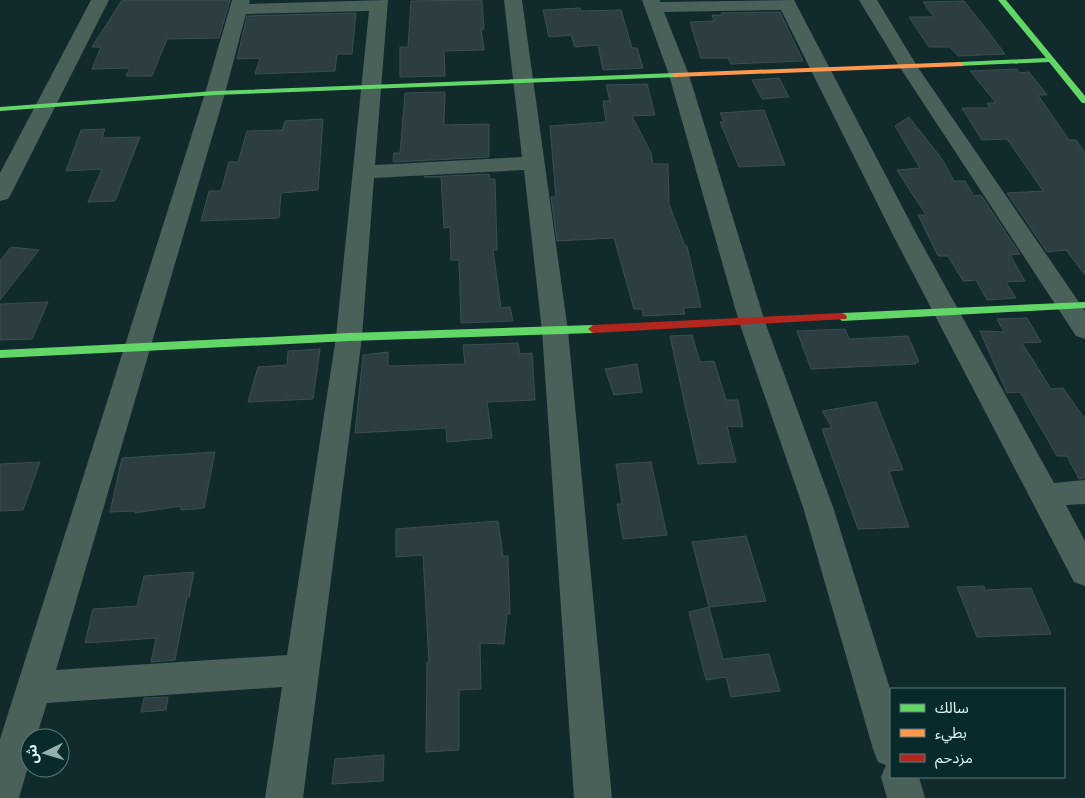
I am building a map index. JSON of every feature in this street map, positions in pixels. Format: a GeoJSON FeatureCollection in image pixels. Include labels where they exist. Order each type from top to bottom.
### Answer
{"type":"FeatureCollection","features":[{"type":"Feature","properties":{"kind":"street"},"geometry":{"type":"LineString","coordinates":[[0,194],[100,0]]}},
{"type":"Feature","properties":{"kind":"street"},"geometry":{"type":"LineString","coordinates":[[513,0],[555,332],[593,798]]}},
{"type":"Feature","properties":{"kind":"street"},"geometry":{"type":"LineString","coordinates":[[868,0],[908,66],[1077,306],[1085,330]]}},
{"type":"Feature","properties":{"kind":"street"},"geometry":{"type":"LineString","coordinates":[[1002,0],[1085,101]]}},
{"type":"Feature","properties":{"kind":"street"},"geometry":{"type":"LineString","coordinates":[[890,746],[818,507],[752,322],[679,76],[653,4],[786,2],[819,70],[1085,572]]}},
{"type":"Feature","properties":{"kind":"street"},"geometry":{"type":"LineString","coordinates":[[0,798],[215,93],[239,5],[379,3],[348,338],[284,798]]}},
{"type":"Feature","properties":{"kind":"street"},"geometry":{"type":"LineString","coordinates":[[0,109],[215,93],[1051,60]]}},
{"type":"Feature","properties":{"kind":"street"},"geometry":{"type":"LineString","coordinates":[[364,172],[534,163]]}},
{"type":"Feature","properties":{"kind":"street"},"geometry":{"type":"LineString","coordinates":[[0,354],[348,338],[555,332],[1077,306]]}},
{"type":"Feature","properties":{"kind":"street"},"geometry":{"type":"LineString","coordinates":[[1046,496],[1085,492]]}},
{"type":"Feature","properties":{"kind":"street"},"geometry":{"type":"LineString","coordinates":[[34,688],[302,670]]}},
{"type":"Feature","properties":{"kind":"street"},"geometry":{"type":"LineString","coordinates":[[900,778],[906,798]]}},
{"type":"Feature","properties":{"kind":"building"},"geometry":{"type":"Polygon","coordinates":[[[122,0],[230,0],[219,38],[167,39],[152,76],[126,76],[130,68],[92,69],[101,47],[92,47],[122,0]]]}},
{"type":"Feature","properties":{"kind":"building"},"geometry":{"type":"Polygon","coordinates":[[[482,0],[484,29],[481,29],[484,50],[444,51],[445,76],[400,77],[400,47],[408,47],[411,1],[482,0]]]}},
{"type":"Feature","properties":{"kind":"building"},"geometry":{"type":"Polygon","coordinates":[[[964,1],[1005,54],[958,56],[950,47],[929,47],[909,17],[934,17],[923,2],[964,1]]]}},
{"type":"Feature","properties":{"kind":"building"},"geometry":{"type":"Polygon","coordinates":[[[580,8],[581,11],[621,10],[632,48],[637,48],[643,68],[603,70],[598,45],[575,47],[571,35],[549,37],[543,10],[580,8]]]}},
{"type":"Feature","properties":{"kind":"building"},"geometry":{"type":"Polygon","coordinates":[[[780,12],[803,61],[731,64],[728,58],[701,58],[690,22],[714,21],[712,15],[722,15],[721,13],[780,12]]]}},
{"type":"Feature","properties":{"kind":"building"},"geometry":{"type":"Polygon","coordinates":[[[356,13],[352,54],[337,54],[335,71],[255,74],[260,58],[237,59],[247,16],[356,13]]]}},
{"type":"Feature","properties":{"kind":"building"},"geometry":{"type":"Polygon","coordinates":[[[1017,69],[1019,73],[1029,72],[1047,95],[1038,95],[1069,140],[1076,140],[1085,152],[1085,275],[1066,250],[1047,252],[1007,193],[1043,191],[1007,139],[982,140],[962,108],[990,108],[987,103],[996,103],[970,71],[1017,69]]]}},
{"type":"Feature","properties":{"kind":"building"},"geometry":{"type":"Polygon","coordinates":[[[779,78],[789,97],[762,99],[752,80],[779,78]]]}},
{"type":"Feature","properties":{"kind":"building"},"geometry":{"type":"Polygon","coordinates":[[[647,84],[655,115],[632,116],[651,153],[653,164],[668,164],[669,204],[685,246],[687,246],[701,307],[683,308],[685,314],[643,316],[642,309],[634,309],[614,238],[557,241],[551,197],[556,197],[550,126],[606,122],[603,101],[610,101],[606,85],[647,84]]]}},
{"type":"Feature","properties":{"kind":"building"},"geometry":{"type":"Polygon","coordinates":[[[445,92],[444,125],[489,124],[489,157],[393,162],[394,153],[400,153],[405,93],[445,92]]]}},
{"type":"Feature","properties":{"kind":"building"},"geometry":{"type":"Polygon","coordinates":[[[764,110],[785,165],[739,167],[720,122],[724,122],[720,113],[764,110]]]}},
{"type":"Feature","properties":{"kind":"building"},"geometry":{"type":"Polygon","coordinates":[[[909,117],[942,159],[954,181],[965,181],[974,196],[981,195],[1020,254],[1010,255],[1025,281],[1006,282],[1016,298],[987,300],[976,280],[963,281],[948,256],[938,256],[918,215],[926,215],[897,170],[920,168],[895,126],[909,117]]]}},
{"type":"Feature","properties":{"kind":"building"},"geometry":{"type":"Polygon","coordinates":[[[323,119],[318,190],[281,193],[279,218],[201,221],[209,191],[221,191],[229,162],[238,162],[247,131],[282,130],[285,121],[323,119]]]}},
{"type":"Feature","properties":{"kind":"building"},"geometry":{"type":"Polygon","coordinates":[[[105,129],[102,138],[140,137],[115,201],[88,202],[102,169],[66,171],[81,130],[105,129]]]}},
{"type":"Feature","properties":{"kind":"building"},"geometry":{"type":"Polygon","coordinates":[[[489,174],[490,179],[495,179],[497,250],[493,250],[501,308],[510,307],[513,321],[461,323],[459,260],[451,260],[450,227],[444,228],[441,177],[424,177],[489,174]]]}},
{"type":"Feature","properties":{"kind":"building"},"geometry":{"type":"Polygon","coordinates":[[[11,247],[39,250],[0,300],[0,261],[11,247]]]}},
{"type":"Feature","properties":{"kind":"building"},"geometry":{"type":"Polygon","coordinates":[[[48,302],[32,339],[0,340],[0,304],[48,302]]]}},
{"type":"Feature","properties":{"kind":"building"},"geometry":{"type":"Polygon","coordinates":[[[1027,318],[1041,342],[1022,343],[1051,389],[1063,388],[1085,419],[1085,478],[1079,479],[1067,456],[1057,456],[1020,392],[1007,393],[980,331],[1004,332],[997,319],[1027,318]]]}},
{"type":"Feature","properties":{"kind":"building"},"geometry":{"type":"Polygon","coordinates":[[[845,329],[849,339],[908,336],[919,362],[915,362],[916,364],[811,369],[797,331],[845,329]]]}},
{"type":"Feature","properties":{"kind":"building"},"geometry":{"type":"Polygon","coordinates":[[[692,335],[700,362],[714,361],[726,400],[738,400],[743,427],[727,426],[736,462],[698,464],[670,336],[692,335]]]}},
{"type":"Feature","properties":{"kind":"building"},"geometry":{"type":"Polygon","coordinates":[[[518,343],[520,354],[532,353],[535,400],[487,402],[492,438],[447,442],[446,428],[355,433],[363,355],[388,352],[388,366],[465,364],[463,345],[518,343]]]}},
{"type":"Feature","properties":{"kind":"building"},"geometry":{"type":"Polygon","coordinates":[[[320,349],[313,399],[248,402],[258,367],[287,365],[288,351],[320,349]]]}},
{"type":"Feature","properties":{"kind":"building"},"geometry":{"type":"Polygon","coordinates":[[[637,364],[642,392],[614,395],[605,369],[637,364]]]}},
{"type":"Feature","properties":{"kind":"building"},"geometry":{"type":"Polygon","coordinates":[[[876,402],[903,470],[889,471],[909,527],[858,529],[822,429],[832,428],[822,411],[876,402]]]}},
{"type":"Feature","properties":{"kind":"building"},"geometry":{"type":"Polygon","coordinates":[[[215,452],[204,508],[181,510],[181,506],[135,513],[135,511],[110,512],[122,458],[215,452]]]}},
{"type":"Feature","properties":{"kind":"building"},"geometry":{"type":"Polygon","coordinates":[[[40,462],[23,510],[0,511],[0,464],[40,462]]]}},
{"type":"Feature","properties":{"kind":"building"},"geometry":{"type":"Polygon","coordinates":[[[651,462],[667,535],[623,539],[617,504],[622,504],[616,464],[651,462]]]}},
{"type":"Feature","properties":{"kind":"building"},"geometry":{"type":"Polygon","coordinates":[[[498,521],[503,556],[508,556],[510,614],[507,614],[504,644],[480,643],[481,689],[459,690],[459,750],[426,752],[427,662],[429,662],[423,555],[396,557],[396,529],[498,521]]]}},
{"type":"Feature","properties":{"kind":"building"},"geometry":{"type":"Polygon","coordinates":[[[746,536],[766,601],[709,607],[692,542],[746,536]]]}},
{"type":"Feature","properties":{"kind":"building"},"geometry":{"type":"Polygon","coordinates":[[[194,572],[189,597],[187,597],[175,660],[151,662],[156,638],[85,643],[93,609],[137,606],[144,576],[194,572]]]}},
{"type":"Feature","properties":{"kind":"building"},"geometry":{"type":"Polygon","coordinates":[[[984,586],[985,590],[1031,588],[1051,634],[977,637],[957,587],[984,586]]]}},
{"type":"Feature","properties":{"kind":"building"},"geometry":{"type":"Polygon","coordinates":[[[709,607],[723,659],[769,654],[780,691],[731,697],[726,677],[706,680],[689,612],[709,607]]]}},
{"type":"Feature","properties":{"kind":"building"},"geometry":{"type":"Polygon","coordinates":[[[168,697],[166,710],[141,712],[144,698],[168,697]]]}},
{"type":"Feature","properties":{"kind":"building"},"geometry":{"type":"Polygon","coordinates":[[[384,755],[383,781],[332,784],[335,759],[384,755]]]}},
{"type":"Feature","properties":{"kind":"traffic: fast"},"geometry":{"type":"LineString","coordinates":[[1002,0],[1085,101]]}},
{"type":"Feature","properties":{"kind":"traffic: fast"},"geometry":{"type":"LineString","coordinates":[[960,64],[1051,60]]}},
{"type":"Feature","properties":{"kind":"traffic: fast"},"geometry":{"type":"LineString","coordinates":[[0,109],[215,93],[675,75]]}},
{"type":"Feature","properties":{"kind":"traffic: fast"},"geometry":{"type":"LineString","coordinates":[[842,317],[1085,305]]}},
{"type":"Feature","properties":{"kind":"traffic: fast"},"geometry":{"type":"LineString","coordinates":[[0,354],[349,337],[593,329]]}},
{"type":"Feature","properties":{"kind":"traffic: slow"},"geometry":{"type":"LineString","coordinates":[[675,75],[960,64]]}},
{"type":"Feature","properties":{"kind":"traffic: jam"},"geometry":{"type":"LineString","coordinates":[[593,329],[842,317]]}}]}
